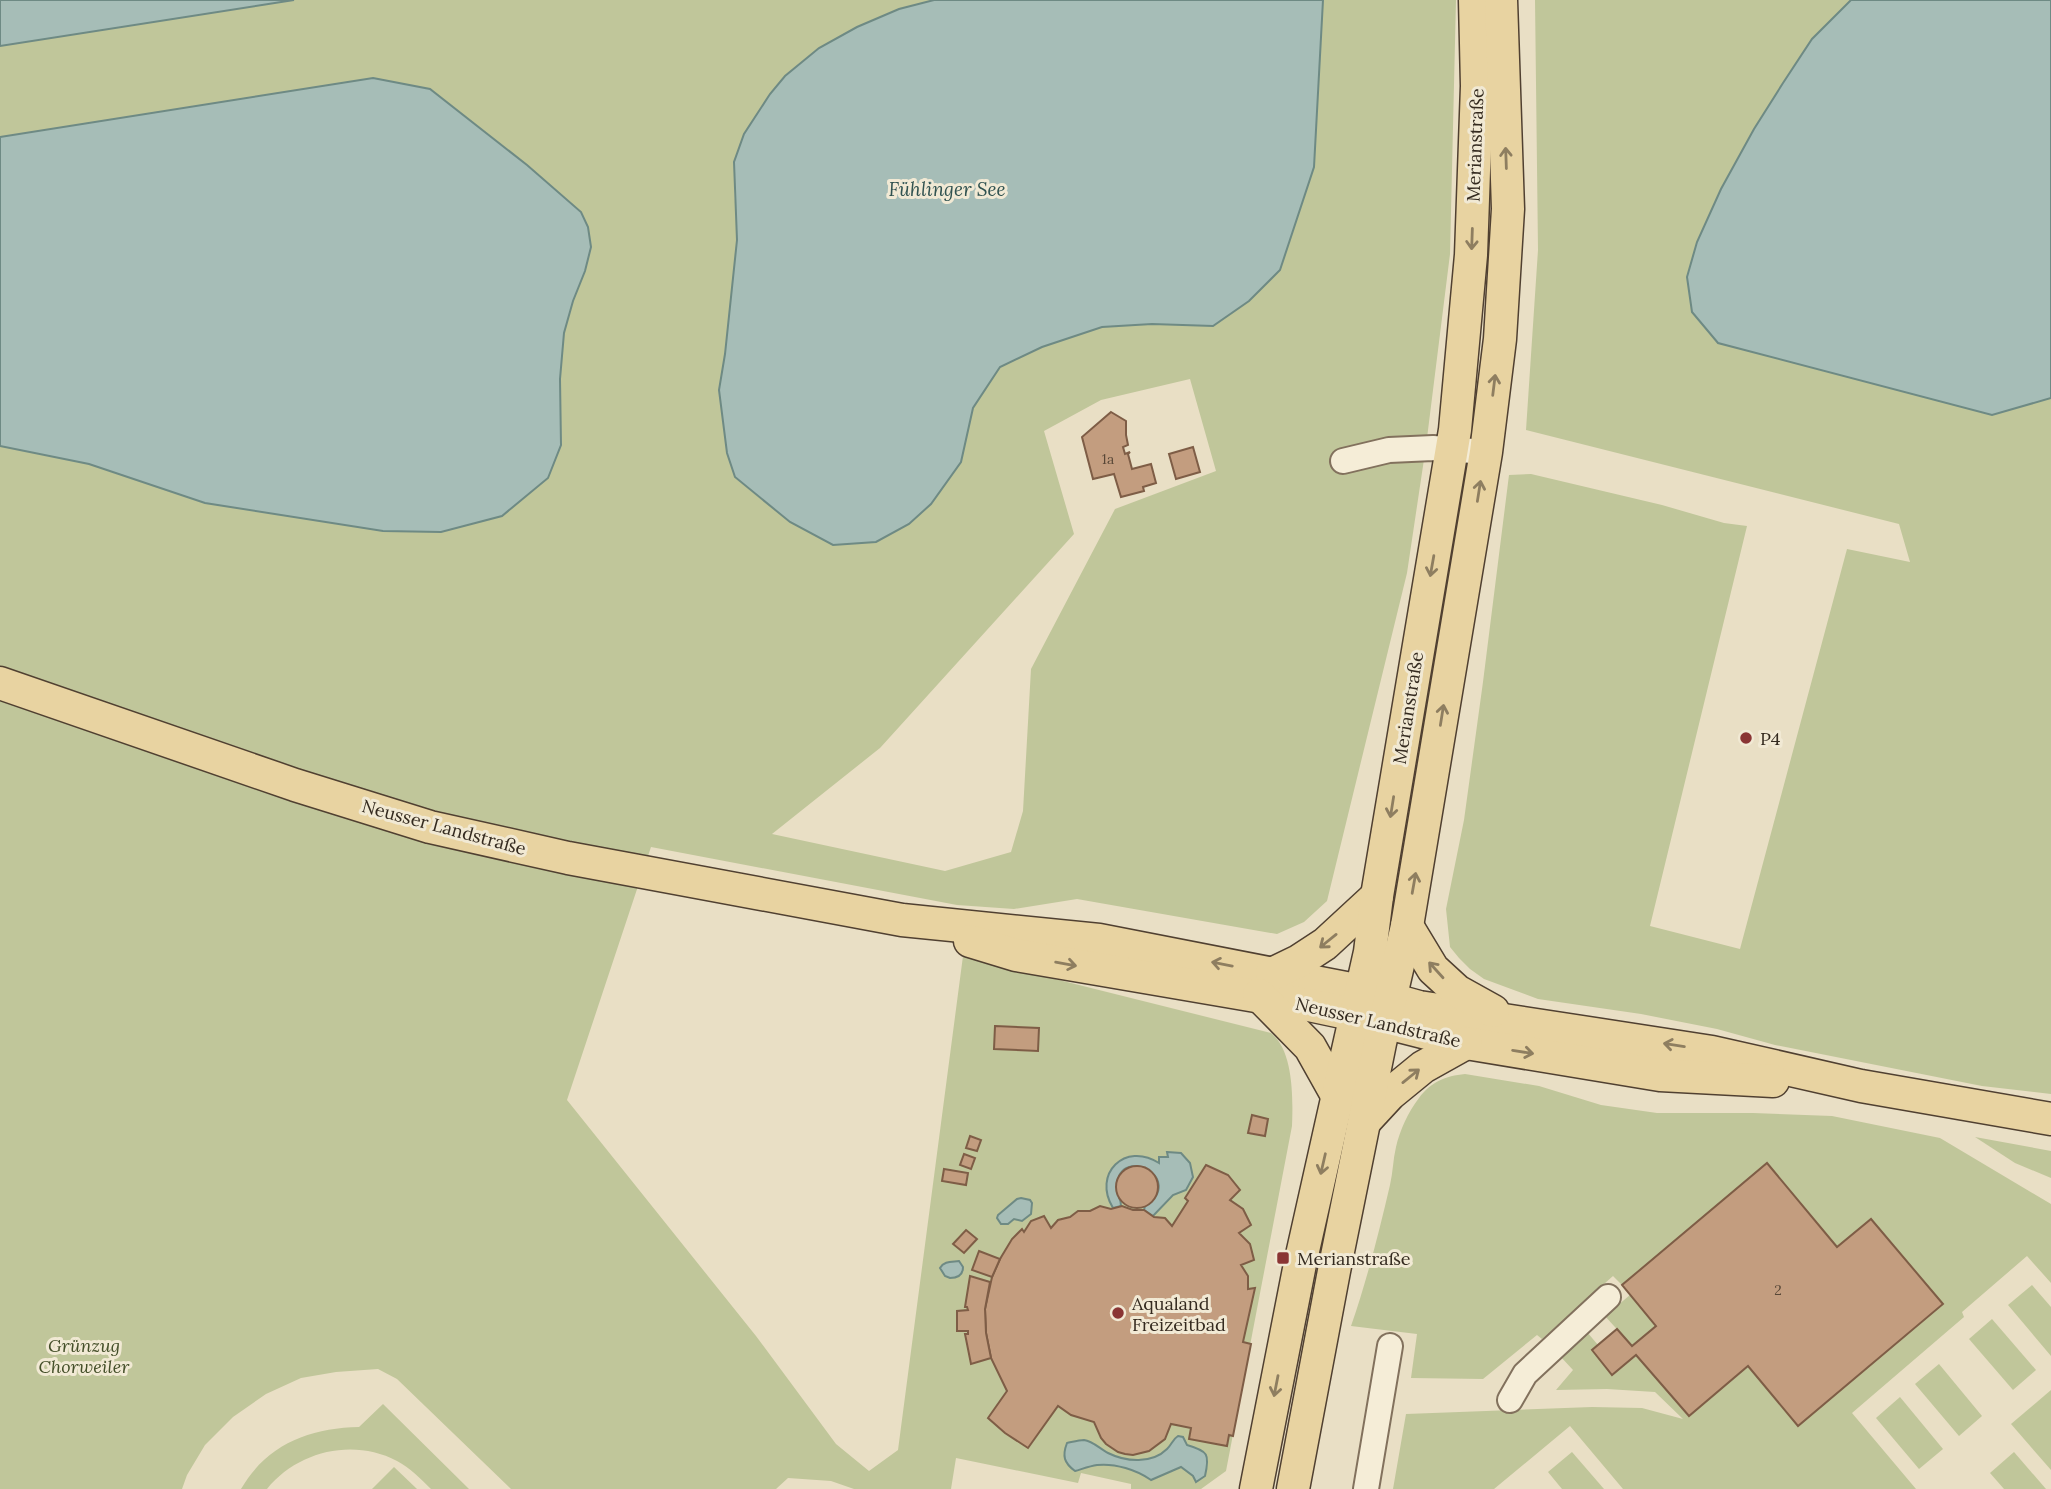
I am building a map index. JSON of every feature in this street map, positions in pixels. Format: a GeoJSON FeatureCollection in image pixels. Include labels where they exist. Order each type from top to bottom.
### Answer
{"type":"FeatureCollection","features":[{"type":"Feature","properties":{"kind":"main road","name":"Merianstraße"},"geometry":{"type":"LineString","coordinates":[[1293,1489],[1365,1121],[1373,1007],[1370,952],[1377,896],[1455,430],[1471,255],[1477,86],[1475,0]]}},
{"type":"Feature","properties":{"kind":"main road","name":"Merianstraße"},"geometry":{"type":"LineString","coordinates":[[1256,1489],[1300,1264],[1338,1097],[1407,926],[1486,452],[1500,340],[1508,209],[1501,0]]}},
{"type":"Feature","properties":{"kind":"main road","name":"Neusser Landstraße"},"geometry":{"type":"LineString","coordinates":[[0,683],[295,785],[430,827],[568,858],[902,920],[1016,955],[1265,985],[1373,1007],[1466,1043],[1660,1075],[1860,1086]]}},
{"type":"Feature","properties":{"kind":"main road"},"geometry":{"type":"LineString","coordinates":[[1338,1097],[1310,1047],[1265,985],[1325,944],[1377,896]]}},
{"type":"Feature","properties":{"kind":"main road"},"geometry":{"type":"LineString","coordinates":[[1407,926],[1433,969],[1457,991],[1513,1021]]}},
{"type":"Feature","properties":{"kind":"main road","name":"Neusser Landstraße"},"geometry":{"type":"LineString","coordinates":[[1373,1007],[1419,1007],[1712,1052],[1860,1086],[2051,1119]]}},
{"type":"Feature","properties":{"kind":"main road"},"geometry":{"type":"LineString","coordinates":[[1365,1121],[1390,1094],[1423,1067],[1466,1043]]}},
{"type":"Feature","properties":{"kind":"lane"},"geometry":{"type":"LineString","coordinates":[[1343,461],[1389,450],[1433,448],[1486,452]]}},
{"type":"Feature","properties":{"kind":"lane"},"geometry":{"type":"LineString","coordinates":[[1510,1400],[1525,1374],[1608,1297]]}},
{"type":"Feature","properties":{"kind":"lane"},"geometry":{"type":"LineString","coordinates":[[1366,1489],[1390,1346]]}},
{"type":"Feature","properties":{"kind":"green space","name":"Grünzug Chorweiler"},"geometry":{"type":"Polygon","coordinates":[[[294,0],[934,0],[899,9],[857,27],[819,48],[785,76],[744,134],[734,183],[737,240],[719,390],[727,453],[735,477],[762,500],[961,462],[973,408],[1000,367],[1042,347],[1102,327],[1152,324],[1320,58],[1323,0],[1456,0],[1450,254],[1426,446],[1407,573],[1327,901],[1304,922],[1277,934],[1077,899],[1014,909],[957,905],[651,847],[567,1100],[756,1336],[836,1444],[869,1471],[898,1450],[963,956],[1271,1033],[1279,1041],[1288,1063],[1292,1090],[1292,1126],[1226,1471],[1201,1489],[1131,1489],[1131,1484],[1081,1473],[1078,1483],[956,1458],[951,1489],[854,1489],[831,1481],[788,1478],[776,1489],[511,1489],[397,1379],[378,1369],[301,1378],[266,1394],[233,1417],[205,1445],[182,1489],[0,1489],[0,446],[89,464],[205,503],[383,531],[441,532],[561,445],[560,379],[564,333],[585,271],[581,212],[527,165],[430,89],[373,78],[0,137],[0,46],[294,0]],[[1190,379],[1101,400],[1044,431],[1074,534],[880,748],[772,834],[945,871],[1011,852],[1023,811],[1031,669],[1115,509],[1216,471],[1190,379]]]}},
{"type":"Feature","properties":{"kind":"green space"},"geometry":{"type":"Polygon","coordinates":[[[1535,0],[1851,0],[1812,39],[1754,129],[1721,189],[1697,242],[1687,277],[1692,312],[1718,343],[1992,415],[2051,398],[2051,1094],[1982,1086],[1775,1045],[1717,1029],[1641,1014],[1538,999],[1484,979],[1470,969],[1450,947],[1446,909],[1464,820],[1509,475],[1531,474],[1662,505],[1724,523],[1747,526],[1650,926],[1740,949],[1847,549],[1910,562],[1899,524],[1526,430],[1538,250],[1535,0]]]}},
{"type":"Feature","properties":{"kind":"green space"},"geometry":{"type":"Polygon","coordinates":[[[1465,1074],[1539,1086],[1601,1105],[1657,1113],[1832,1116],[1940,1138],[2051,1204],[2051,1283],[2027,1256],[1962,1312],[1964,1317],[1852,1413],[1916,1489],[1623,1489],[1570,1426],[1494,1489],[1393,1489],[1406,1414],[1592,1407],[1642,1408],[1683,1419],[1655,1392],[1556,1390],[1573,1370],[1560,1356],[1587,1332],[1598,1345],[1592,1351],[1612,1374],[1636,1355],[1688,1416],[1748,1366],[1798,1425],[1942,1305],[1871,1219],[1837,1247],[1767,1164],[1622,1285],[1613,1276],[1542,1339],[1537,1335],[1483,1379],[1411,1378],[1417,1334],[1351,1326],[1377,1238],[1396,1147],[1405,1121],[1428,1088],[1445,1078],[1465,1074]]]}},
{"type":"Feature","properties":{"kind":"green space"},"geometry":{"type":"Polygon","coordinates":[[[1975,1137],[2051,1151],[2051,1178],[2015,1163],[1975,1137]]]}},
{"type":"Feature","properties":{"kind":"green space"},"geometry":{"type":"Polygon","coordinates":[[[2032,1285],[2051,1307],[2051,1356],[2008,1305],[2032,1285]]]}},
{"type":"Feature","properties":{"kind":"green space"},"geometry":{"type":"Polygon","coordinates":[[[1630,1295],[1656,1326],[1632,1346],[1605,1316],[1630,1295]]]}},
{"type":"Feature","properties":{"kind":"green space"},"geometry":{"type":"Polygon","coordinates":[[[1992,1319],[2036,1370],[2013,1390],[1969,1339],[1992,1319]]]}},
{"type":"Feature","properties":{"kind":"green space"},"geometry":{"type":"Polygon","coordinates":[[[1939,1364],[1982,1416],[1959,1436],[1915,1384],[1939,1364]]]}},
{"type":"Feature","properties":{"kind":"green space"},"geometry":{"type":"Polygon","coordinates":[[[2051,1390],[2051,1470],[2011,1424],[2051,1390]]]}},
{"type":"Feature","properties":{"kind":"green space"},"geometry":{"type":"Polygon","coordinates":[[[1900,1397],[1943,1449],[1919,1469],[1876,1418],[1900,1397]]]}},
{"type":"Feature","properties":{"kind":"green space"},"geometry":{"type":"Polygon","coordinates":[[[383,1404],[469,1489],[431,1489],[397,1461],[362,1450],[345,1450],[310,1457],[294,1465],[267,1489],[241,1489],[264,1460],[277,1450],[307,1435],[359,1427],[383,1404]]]}},
{"type":"Feature","properties":{"kind":"green space"},"geometry":{"type":"Polygon","coordinates":[[[1572,1452],[1604,1489],[1562,1489],[1548,1472],[1572,1452]]]}},
{"type":"Feature","properties":{"kind":"green space"},"geometry":{"type":"Polygon","coordinates":[[[2014,1452],[2046,1489],[2004,1489],[1990,1473],[2014,1452]]]}},
{"type":"Feature","properties":{"kind":"green space"},"geometry":{"type":"Polygon","coordinates":[[[394,1467],[417,1489],[372,1489],[394,1467]]]}},
{"type":"Feature","properties":{"kind":"water"},"geometry":{"type":"Polygon","coordinates":[[[0,0],[294,0],[0,46],[0,0]]]}},
{"type":"Feature","properties":{"kind":"water","name":"Fühlinger See"},"geometry":{"type":"Polygon","coordinates":[[[934,0],[1323,0],[1314,167],[1280,270],[1249,301],[1213,326],[1152,324],[1102,327],[1042,347],[1000,367],[973,408],[961,462],[931,504],[909,524],[876,542],[833,545],[790,522],[735,477],[727,453],[719,390],[737,240],[734,162],[744,134],[770,94],[785,76],[819,48],[857,27],[899,9],[934,0]]]}},
{"type":"Feature","properties":{"kind":"water"},"geometry":{"type":"Polygon","coordinates":[[[1851,0],[2051,0],[2051,398],[1992,415],[1718,343],[1692,312],[1687,277],[1697,242],[1721,189],[1754,129],[1812,39],[1851,0]]]}},
{"type":"Feature","properties":{"kind":"water"},"geometry":{"type":"Polygon","coordinates":[[[373,78],[430,89],[527,165],[581,212],[588,227],[591,247],[564,333],[560,379],[561,445],[548,478],[502,516],[441,532],[383,531],[205,503],[89,464],[0,446],[0,137],[373,78]]]}},
{"type":"Feature","properties":{"kind":"water"},"geometry":{"type":"Polygon","coordinates":[[[1167,1152],[1181,1153],[1190,1163],[1193,1177],[1186,1190],[1173,1195],[1153,1216],[1144,1210],[1156,1196],[1159,1186],[1155,1177],[1148,1170],[1129,1167],[1121,1173],[1117,1185],[1121,1206],[1113,1208],[1107,1184],[1109,1173],[1115,1164],[1135,1156],[1146,1157],[1159,1163],[1159,1157],[1168,1157],[1167,1152]]]}},
{"type":"Feature","properties":{"kind":"water"},"geometry":{"type":"Polygon","coordinates":[[[1021,1198],[1032,1203],[1031,1214],[1022,1221],[1014,1219],[1008,1224],[1001,1224],[998,1215],[1021,1198]]]}},
{"type":"Feature","properties":{"kind":"water"},"geometry":{"type":"Polygon","coordinates":[[[959,1261],[963,1267],[961,1274],[953,1278],[945,1276],[940,1268],[948,1262],[959,1261]]]}},
{"type":"Feature","properties":{"kind":"water"},"geometry":{"type":"Polygon","coordinates":[[[1178,1436],[1183,1437],[1187,1445],[1206,1455],[1205,1476],[1196,1482],[1193,1476],[1181,1467],[1151,1480],[1133,1470],[1111,1465],[1097,1465],[1075,1471],[1065,1459],[1067,1443],[1084,1440],[1115,1456],[1131,1460],[1146,1459],[1161,1454],[1178,1436]]]}},
{"type":"Feature","properties":{"kind":"building"},"geometry":{"type":"Polygon","coordinates":[[[1111,412],[1126,421],[1128,445],[1123,447],[1125,454],[1130,452],[1128,454],[1132,469],[1151,464],[1156,483],[1143,487],[1144,491],[1121,497],[1114,474],[1093,479],[1082,437],[1111,412]]]}},
{"type":"Feature","properties":{"kind":"building"},"geometry":{"type":"Polygon","coordinates":[[[1193,447],[1200,472],[1176,479],[1169,454],[1193,447]]]}},
{"type":"Feature","properties":{"kind":"building"},"geometry":{"type":"Polygon","coordinates":[[[995,1026],[1039,1028],[1038,1051],[994,1049],[995,1026]]]}},
{"type":"Feature","properties":{"kind":"building"},"geometry":{"type":"Polygon","coordinates":[[[1252,1115],[1268,1119],[1265,1136],[1248,1133],[1252,1115]]]}},
{"type":"Feature","properties":{"kind":"building"},"geometry":{"type":"Polygon","coordinates":[[[970,1136],[981,1140],[977,1151],[966,1148],[970,1136]]]}},
{"type":"Feature","properties":{"kind":"building"},"geometry":{"type":"Polygon","coordinates":[[[964,1154],[975,1158],[971,1169],[960,1165],[964,1154]]]}},
{"type":"Feature","properties":{"kind":"building"},"geometry":{"type":"Polygon","coordinates":[[[1767,1163],[1837,1247],[1871,1219],[1943,1304],[1798,1426],[1748,1366],[1689,1416],[1636,1355],[1612,1375],[1592,1350],[1617,1329],[1632,1346],[1656,1326],[1622,1285],[1767,1163]]]}},
{"type":"Feature","properties":{"kind":"building","name":"Aqualand Freizeitbad"},"geometry":{"type":"Polygon","coordinates":[[[1206,1165],[1228,1175],[1240,1190],[1230,1200],[1243,1209],[1251,1225],[1239,1233],[1250,1244],[1254,1260],[1241,1265],[1248,1276],[1248,1289],[1255,1288],[1243,1342],[1251,1344],[1233,1436],[1229,1435],[1227,1446],[1189,1439],[1191,1428],[1171,1424],[1165,1439],[1149,1451],[1125,1454],[1106,1444],[1094,1422],[1071,1415],[1058,1406],[1028,1448],[1005,1433],[988,1418],[1007,1391],[991,1358],[985,1309],[992,1277],[1012,1239],[1022,1229],[1024,1232],[1031,1221],[1044,1216],[1051,1228],[1058,1220],[1070,1217],[1078,1211],[1090,1211],[1100,1206],[1144,1210],[1154,1217],[1165,1218],[1172,1226],[1188,1201],[1185,1198],[1206,1165]]]}},
{"type":"Feature","properties":{"kind":"building"},"geometry":{"type":"Polygon","coordinates":[[[1137,1166],[1152,1172],[1158,1187],[1152,1202],[1137,1208],[1122,1202],[1116,1187],[1122,1172],[1137,1166]]]}},
{"type":"Feature","properties":{"kind":"building"},"geometry":{"type":"Polygon","coordinates":[[[944,1169],[968,1173],[966,1185],[942,1181],[944,1169]]]}},
{"type":"Feature","properties":{"kind":"building"},"geometry":{"type":"Polygon","coordinates":[[[966,1230],[977,1239],[964,1253],[953,1244],[966,1230]]]}},
{"type":"Feature","properties":{"kind":"building"},"geometry":{"type":"Polygon","coordinates":[[[979,1251],[1000,1259],[992,1277],[972,1270],[979,1251]]]}},
{"type":"Feature","properties":{"kind":"building"},"geometry":{"type":"Polygon","coordinates":[[[970,1276],[990,1282],[985,1309],[991,1358],[971,1364],[965,1334],[968,1334],[968,1331],[957,1331],[957,1311],[968,1310],[965,1307],[970,1276]]]}},
{"type":"Feature","properties":{"kind":"place","name":"P4"},"geometry":{"type":"Point","coordinates":[1746,738]}},
{"type":"Feature","properties":{"kind":"place","name":"Merianstraße"},"geometry":{"type":"Point","coordinates":[1283,1258]}},
{"type":"Feature","properties":{"kind":"place","name":"Aqualand Freizeitbad"},"geometry":{"type":"Point","coordinates":[1118,1313]}}]}
